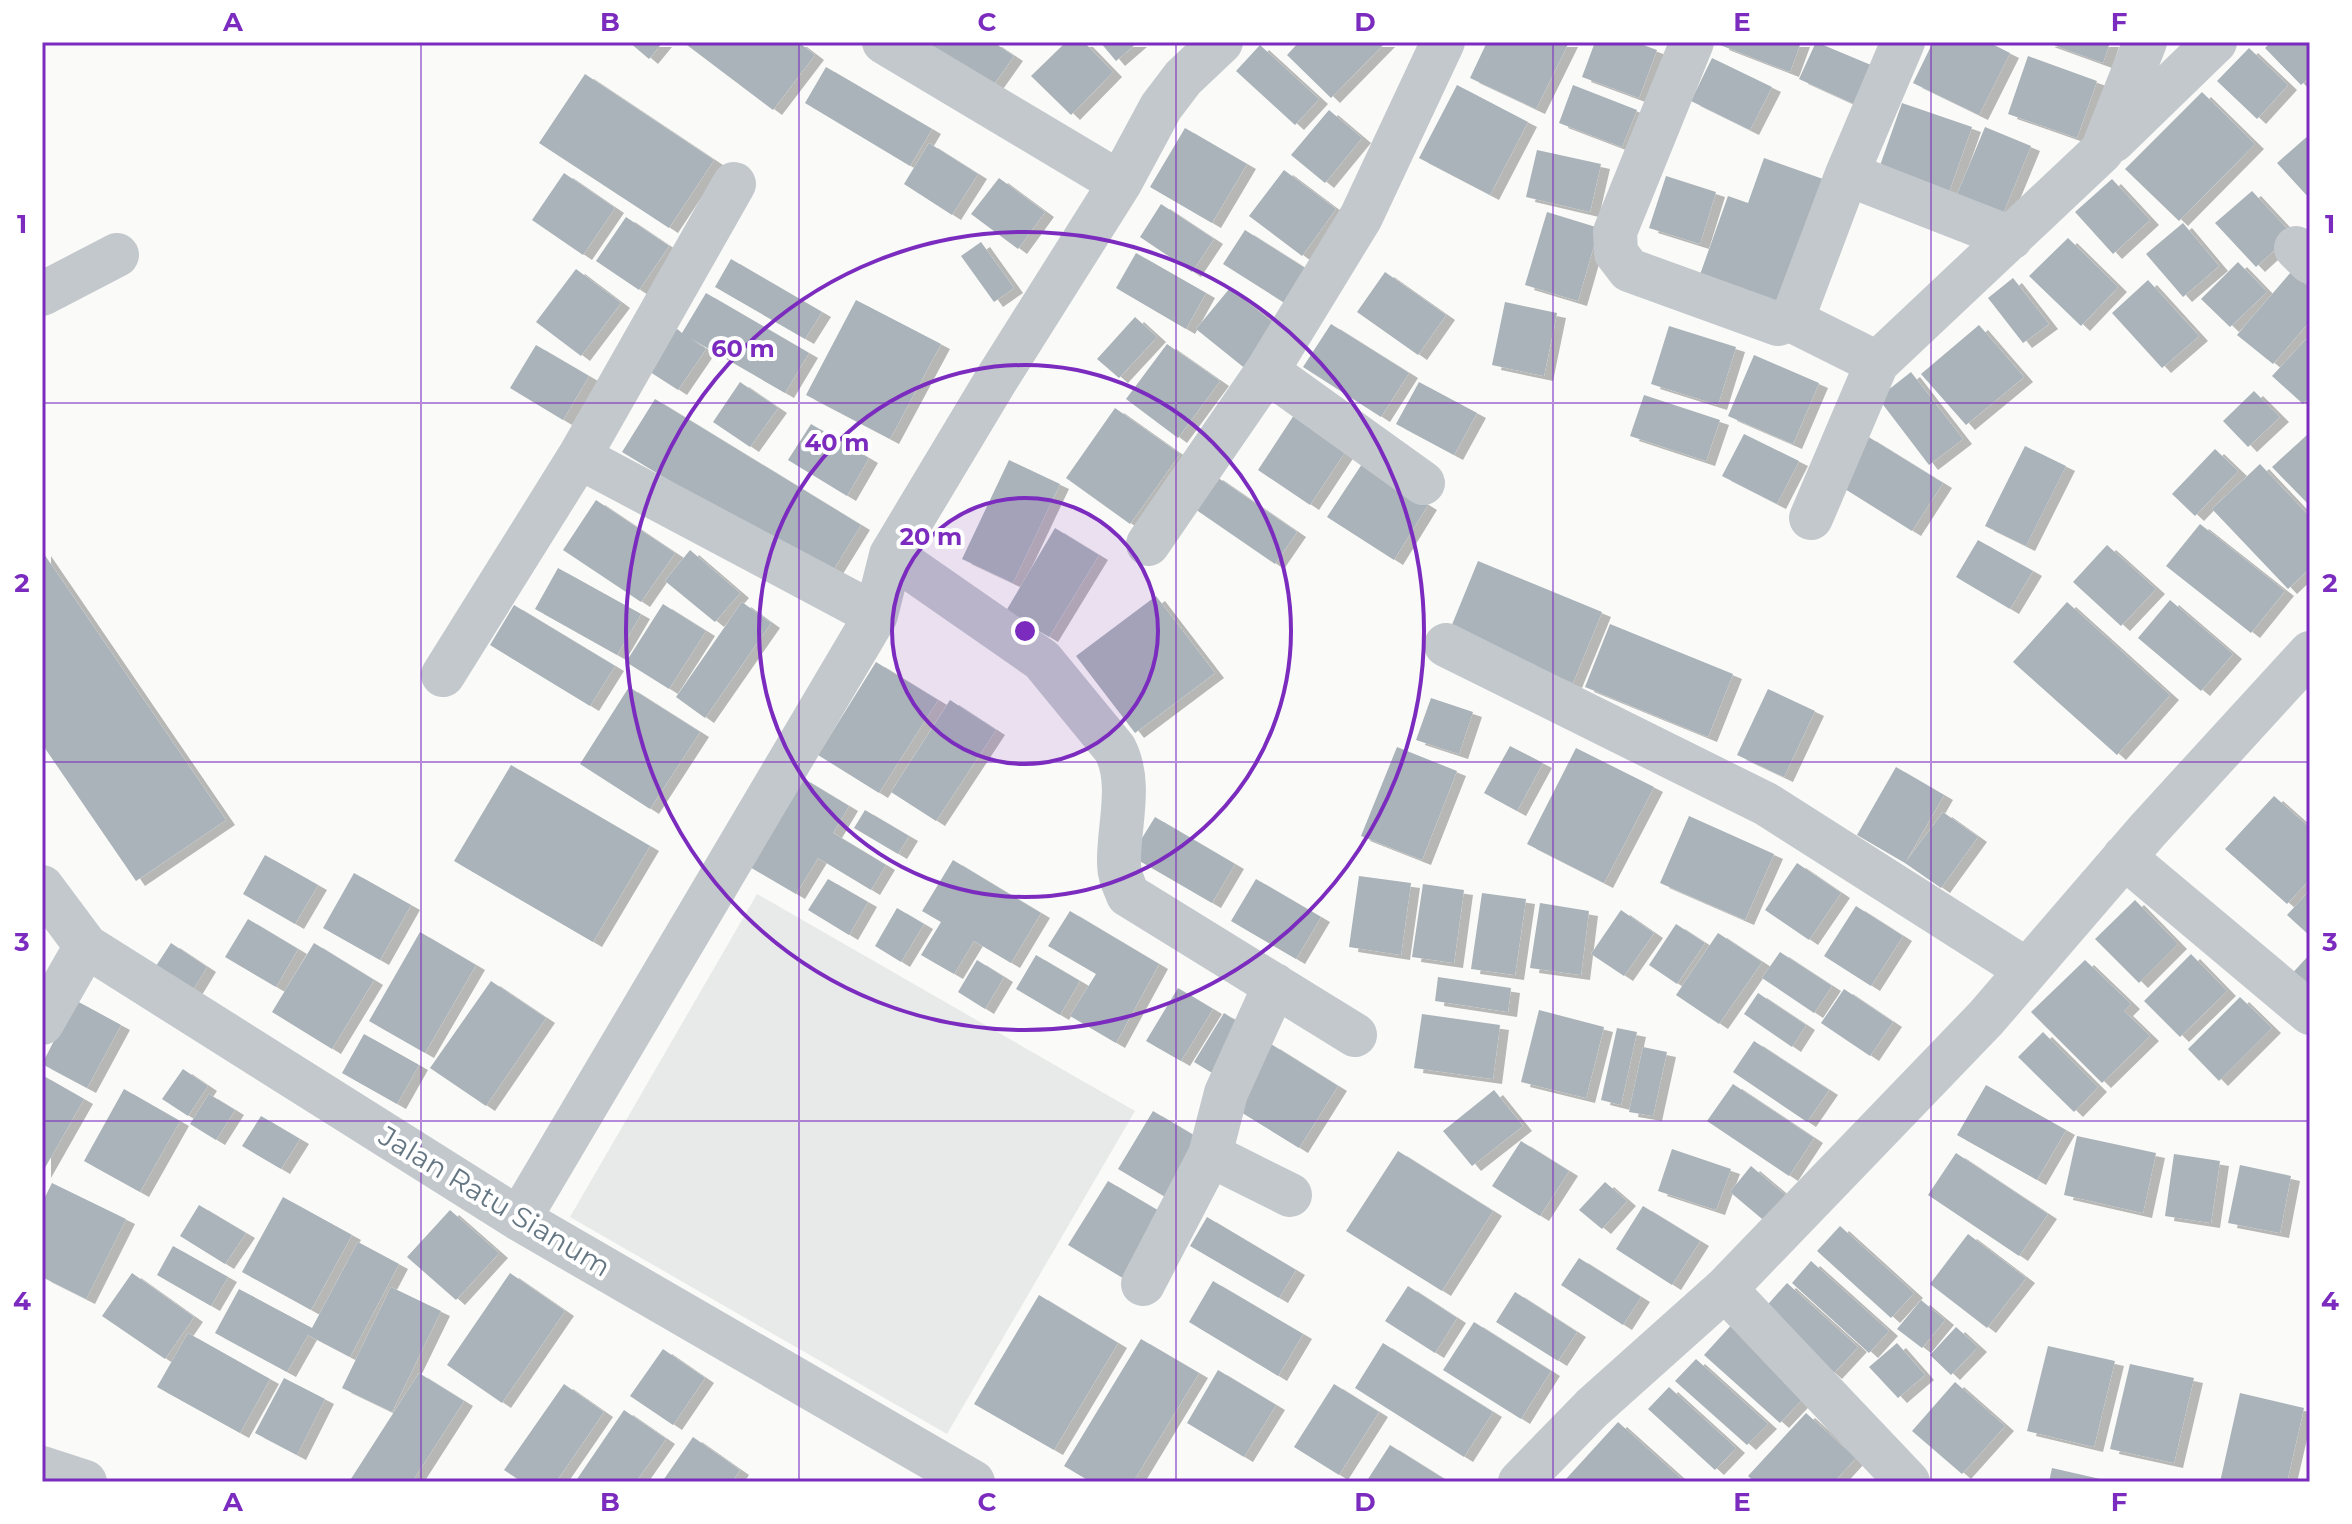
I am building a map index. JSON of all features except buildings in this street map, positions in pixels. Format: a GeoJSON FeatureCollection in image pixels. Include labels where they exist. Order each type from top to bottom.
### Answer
{"type":"FeatureCollection","features":[{"type":"Feature","properties":{"kind":"street"},"geometry":{"type":"LineString","coordinates":[[884,42],[1120,183]]}},
{"type":"Feature","properties":{"kind":"street"},"geometry":{"type":"LineString","coordinates":[[519,1219],[876,615],[891,555],[1120,183],[1161,107],[1183,78],[1221,42]]}},
{"type":"Feature","properties":{"kind":"street"},"geometry":{"type":"LineString","coordinates":[[1148,544],[1267,371],[1361,217],[1443,42]]}},
{"type":"Feature","properties":{"kind":"street"},"geometry":{"type":"LineString","coordinates":[[1692,42],[1615,232],[1616,253],[1629,270],[1772,323],[1791,320],[1877,363]]}},
{"type":"Feature","properties":{"kind":"street"},"geometry":{"type":"LineString","coordinates":[[1791,320],[1847,174],[1903,42]]}},
{"type":"Feature","properties":{"kind":"street"},"geometry":{"type":"LineString","coordinates":[[2102,151],[2145,42]]}},
{"type":"Feature","properties":{"kind":"street"},"geometry":{"type":"LineString","coordinates":[[1811,518],[1877,363],[2215,42]]}},
{"type":"Feature","properties":{"kind":"street"},"geometry":{"type":"LineString","coordinates":[[1847,174],[2011,238]]}},
{"type":"Feature","properties":{"kind":"street"},"geometry":{"type":"LineString","coordinates":[[443,675],[579,457],[734,184]]}},
{"type":"Feature","properties":{"kind":"street"},"geometry":{"type":"LineString","coordinates":[[42,294],[117,255]]}},
{"type":"Feature","properties":{"kind":"street"},"geometry":{"type":"LineString","coordinates":[[1267,371],[1423,483]]}},
{"type":"Feature","properties":{"kind":"street"},"geometry":{"type":"LineString","coordinates":[[579,457],[876,615]]}},
{"type":"Feature","properties":{"kind":"street"},"geometry":{"type":"LineString","coordinates":[[891,555],[1042,660],[1115,749],[1122,762],[1123,780],[1119,865],[1128,895],[1355,1035]]}},
{"type":"Feature","properties":{"kind":"street"},"geometry":{"type":"LineString","coordinates":[[1446,645],[1766,804],[2027,970]]}},
{"type":"Feature","properties":{"kind":"street"},"geometry":{"type":"LineString","coordinates":[[1520,1482],[1592,1408],[1725,1289],[1986,1018],[2124,857],[2310,653]]}},
{"type":"Feature","properties":{"kind":"street"},"geometry":{"type":"LineString","coordinates":[[2124,857],[2310,1013]]}},
{"type":"Feature","properties":{"kind":"street","name":"Jalan Ratu Sianum"},"geometry":{"type":"LineString","coordinates":[[42,887],[86,946],[519,1219],[973,1482]]}},
{"type":"Feature","properties":{"kind":"street"},"geometry":{"type":"LineString","coordinates":[[42,1023],[86,946]]}},
{"type":"Feature","properties":{"kind":"street"},"geometry":{"type":"LineString","coordinates":[[1143,1284],[1210,1155],[1226,1093],[1275,985]]}},
{"type":"Feature","properties":{"kind":"street"},"geometry":{"type":"LineString","coordinates":[[1210,1155],[1290,1195]]}},
{"type":"Feature","properties":{"kind":"street"},"geometry":{"type":"LineString","coordinates":[[1725,1289],[1908,1482]]}},
{"type":"Feature","properties":{"kind":"street"},"geometry":{"type":"LineString","coordinates":[[42,1468],[85,1482]]}},
{"type":"Feature","properties":{"kind":"shaded area"},"geometry":{"type":"Polygon","coordinates":[[[757,894],[1135,1111],[947,1434],[570,1217],[757,894]]]}}]}
